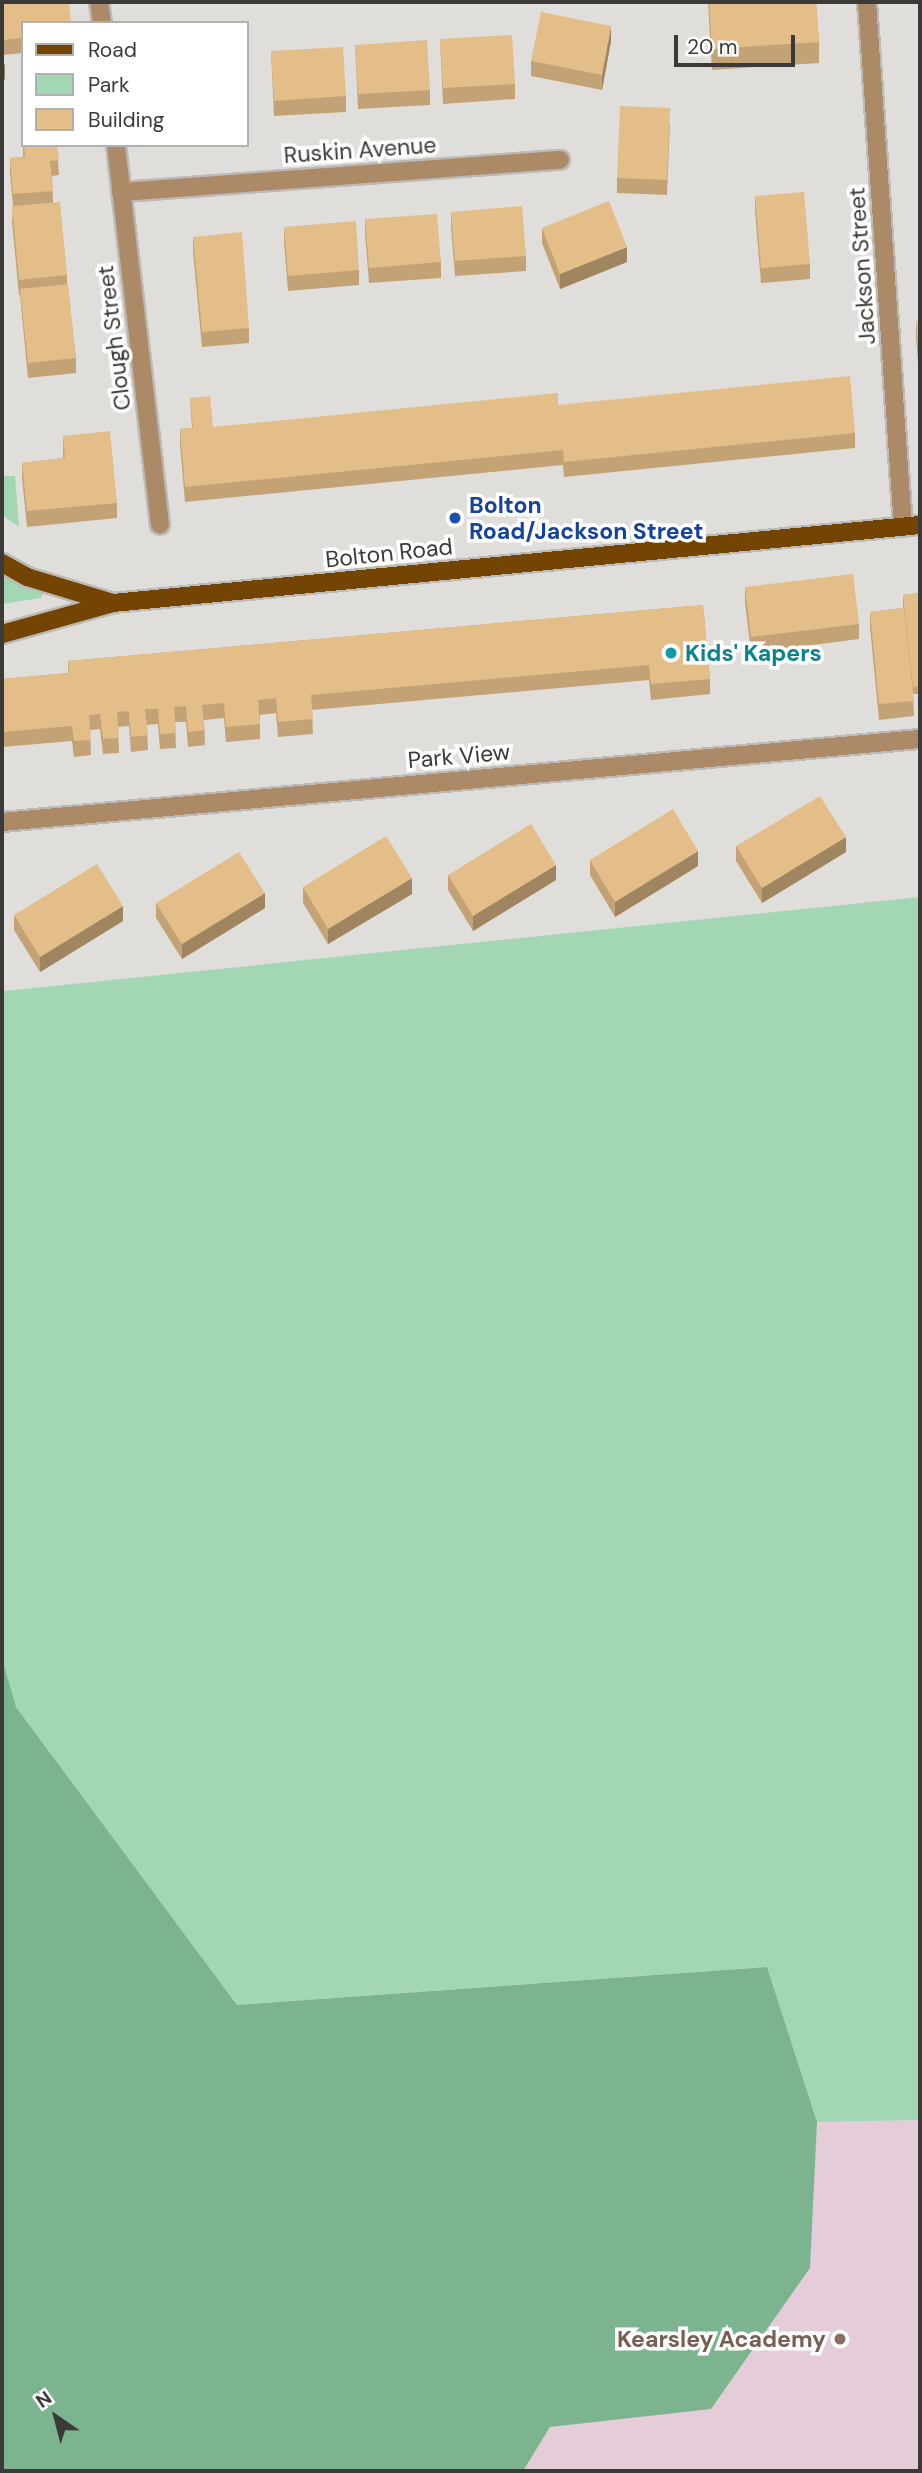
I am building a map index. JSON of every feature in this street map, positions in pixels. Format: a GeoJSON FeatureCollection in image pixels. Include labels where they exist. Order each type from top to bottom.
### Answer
{"type":"FeatureCollection","features":[{"type":"Feature","properties":{"kind":"main road","name":"Bolton Road"},"geometry":{"type":"LineString","coordinates":[[2,634],[113,603],[912,526]]}},
{"type":"Feature","properties":{"kind":"main road","name":"Bolton Road"},"geometry":{"type":"LineString","coordinates":[[2,563],[27,577],[113,603]]}},
{"type":"Feature","properties":{"kind":"street"},"geometry":{"type":"LineString","coordinates":[[99,2],[102,21]]}},
{"type":"Feature","properties":{"kind":"street","name":"Jackson Street"},"geometry":{"type":"LineString","coordinates":[[867,2],[912,526]]}},
{"type":"Feature","properties":{"kind":"street","name":"Clough Street"},"geometry":{"type":"LineString","coordinates":[[116,147],[160,524]]}},
{"type":"Feature","properties":{"kind":"street","name":"Ruskin Avenue"},"geometry":{"type":"LineString","coordinates":[[121,192],[560,160]]}},
{"type":"Feature","properties":{"kind":"street","name":"Park View"},"geometry":{"type":"LineString","coordinates":[[2,822],[920,739]]}},
{"type":"Feature","properties":{"kind":"shaded area","name":"Kearsley Academy"},"geometry":{"type":"Polygon","coordinates":[[[920,2120],[920,2471],[523,2471],[550,2427],[711,2409],[810,2268],[817,2122],[920,2120]]]}},
{"type":"Feature","properties":{"kind":"green space"},"geometry":{"type":"Polygon","coordinates":[[[2,476],[15,476],[19,527],[2,515],[2,476]]]}},
{"type":"Feature","properties":{"kind":"green space"},"geometry":{"type":"Polygon","coordinates":[[[2,576],[45,590],[41,598],[2,604],[2,576]]]}},
{"type":"Feature","properties":{"kind":"green space"},"geometry":{"type":"Polygon","coordinates":[[[920,897],[920,2120],[817,2122],[767,1967],[237,2005],[16,1707],[2,1658],[2,979],[4,991],[920,897]]]}},
{"type":"Feature","properties":{"kind":"green space"},"geometry":{"type":"Polygon","coordinates":[[[2,1658],[16,1707],[237,2005],[767,1967],[817,2122],[810,2268],[711,2409],[550,2427],[523,2471],[2,2471],[2,1658]]]}},
{"type":"Feature","properties":{"kind":"building"},"geometry":{"type":"Polygon","coordinates":[[[2,2],[69,2],[71,21],[21,21],[21,38],[2,39],[2,2]]]}},
{"type":"Feature","properties":{"kind":"building"},"geometry":{"type":"Polygon","coordinates":[[[709,2],[816,2],[819,42],[712,49],[709,2]]]}},
{"type":"Feature","properties":{"kind":"building"},"geometry":{"type":"Polygon","coordinates":[[[541,12],[611,26],[602,75],[531,61],[541,12]]]}},
{"type":"Feature","properties":{"kind":"building"},"geometry":{"type":"Polygon","coordinates":[[[512,35],[515,84],[443,88],[440,39],[512,35]]]}},
{"type":"Feature","properties":{"kind":"building"},"geometry":{"type":"Polygon","coordinates":[[[427,40],[430,90],[358,94],[355,45],[427,40]]]}},
{"type":"Feature","properties":{"kind":"building"},"geometry":{"type":"Polygon","coordinates":[[[343,47],[346,96],[274,101],[271,51],[343,47]]]}},
{"type":"Feature","properties":{"kind":"building"},"geometry":{"type":"Polygon","coordinates":[[[620,106],[670,108],[667,180],[617,178],[620,106]]]}},
{"type":"Feature","properties":{"kind":"building"},"geometry":{"type":"Polygon","coordinates":[[[24,147],[57,147],[59,160],[50,161],[53,191],[13,194],[10,158],[25,157],[24,147]]]}},
{"type":"Feature","properties":{"kind":"building"},"geometry":{"type":"Polygon","coordinates":[[[804,192],[810,264],[761,268],[755,196],[804,192]]]}},
{"type":"Feature","properties":{"kind":"building"},"geometry":{"type":"Polygon","coordinates":[[[609,201],[627,247],[560,274],[542,228],[609,201]]]}},
{"type":"Feature","properties":{"kind":"building"},"geometry":{"type":"Polygon","coordinates":[[[60,202],[67,275],[19,280],[12,206],[60,202]]]}},
{"type":"Feature","properties":{"kind":"building"},"geometry":{"type":"Polygon","coordinates":[[[522,206],[526,256],[455,261],[451,212],[522,206]]]}},
{"type":"Feature","properties":{"kind":"building"},"geometry":{"type":"Polygon","coordinates":[[[437,214],[441,262],[369,268],[365,219],[437,214]]]}},
{"type":"Feature","properties":{"kind":"building"},"geometry":{"type":"Polygon","coordinates":[[[356,221],[359,270],[288,276],[284,227],[356,221]]]}},
{"type":"Feature","properties":{"kind":"building"},"geometry":{"type":"Polygon","coordinates":[[[242,232],[249,328],[202,332],[193,237],[242,232]]]}},
{"type":"Feature","properties":{"kind":"building"},"geometry":{"type":"Polygon","coordinates":[[[68,284],[76,358],[28,363],[20,289],[68,284]]]}},
{"type":"Feature","properties":{"kind":"building"},"geometry":{"type":"Polygon","coordinates":[[[916,321],[920,321],[920,370],[916,321]]]}},
{"type":"Feature","properties":{"kind":"building"},"geometry":{"type":"Polygon","coordinates":[[[850,376],[855,433],[564,462],[563,450],[185,487],[180,429],[193,428],[190,398],[210,396],[213,427],[558,393],[558,405],[850,376]]]}},
{"type":"Feature","properties":{"kind":"building"},"geometry":{"type":"Polygon","coordinates":[[[110,431],[117,503],[27,511],[22,463],[65,458],[63,436],[110,431]]]}},
{"type":"Feature","properties":{"kind":"building"},"geometry":{"type":"Polygon","coordinates":[[[853,574],[859,624],[751,637],[745,587],[853,574]]]}},
{"type":"Feature","properties":{"kind":"building"},"geometry":{"type":"Polygon","coordinates":[[[920,593],[920,686],[913,687],[903,595],[920,593]]]}},
{"type":"Feature","properties":{"kind":"building"},"geometry":{"type":"Polygon","coordinates":[[[703,605],[710,679],[651,684],[649,665],[311,695],[313,719],[278,722],[276,698],[258,700],[260,724],[226,727],[224,703],[202,705],[205,730],[188,732],[186,706],[174,707],[176,733],[160,734],[158,709],[145,709],[148,735],[131,737],[129,711],[117,712],[119,738],[103,739],[100,714],[89,715],[91,740],[74,741],[72,726],[2,732],[2,679],[69,673],[68,661],[703,605]]]}},
{"type":"Feature","properties":{"kind":"building"},"geometry":{"type":"Polygon","coordinates":[[[904,608],[914,701],[879,704],[870,612],[904,608]]]}},
{"type":"Feature","properties":{"kind":"building"},"geometry":{"type":"Polygon","coordinates":[[[820,796],[846,837],[762,888],[736,846],[820,796]]]}},
{"type":"Feature","properties":{"kind":"building"},"geometry":{"type":"Polygon","coordinates":[[[673,809],[698,851],[615,902],[590,860],[673,809]]]}},
{"type":"Feature","properties":{"kind":"building"},"geometry":{"type":"Polygon","coordinates":[[[531,824],[556,865],[473,916],[448,875],[531,824]]]}},
{"type":"Feature","properties":{"kind":"building"},"geometry":{"type":"Polygon","coordinates":[[[386,836],[412,878],[328,929],[303,887],[386,836]]]}},
{"type":"Feature","properties":{"kind":"building"},"geometry":{"type":"Polygon","coordinates":[[[239,852],[265,893],[182,944],[156,903],[239,852]]]}},
{"type":"Feature","properties":{"kind":"building"},"geometry":{"type":"Polygon","coordinates":[[[97,864],[123,906],[40,957],[14,915],[97,864]]]}},
{"type":"Feature","properties":{"kind":"place","name":"Bolton Road/Jackson Street"},"geometry":{"type":"Point","coordinates":[455,518]}},
{"type":"Feature","properties":{"kind":"place","name":"Kids' Kapers"},"geometry":{"type":"Point","coordinates":[671,653]}},
{"type":"Feature","properties":{"kind":"place","name":"Kearsley Academy"},"geometry":{"type":"Point","coordinates":[840,2339]}}]}
